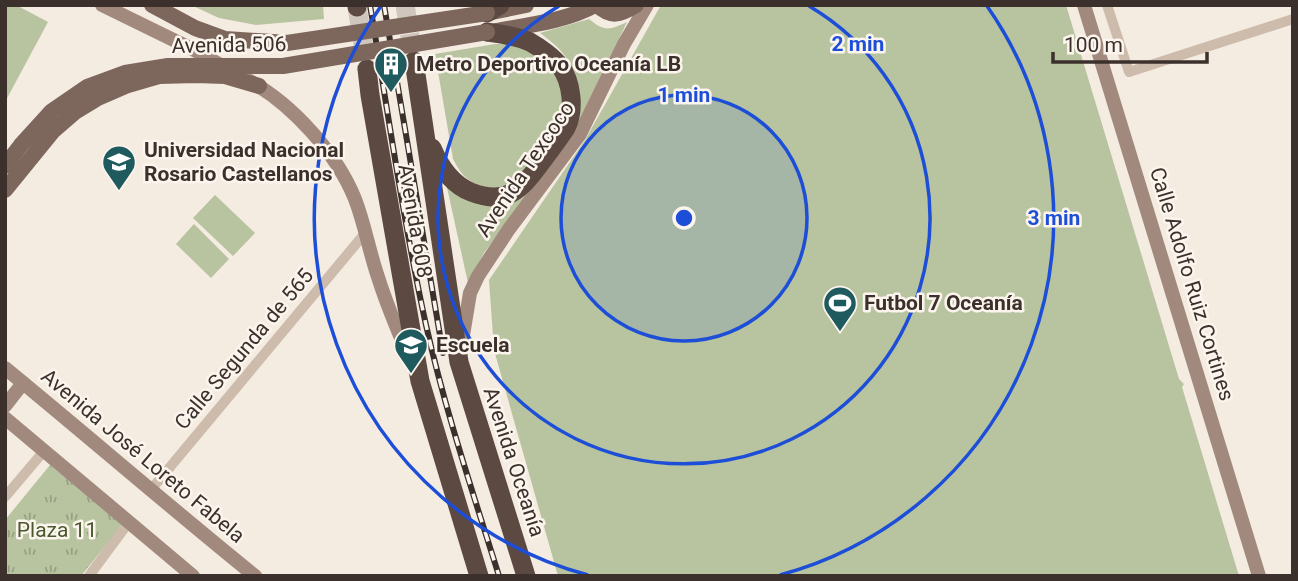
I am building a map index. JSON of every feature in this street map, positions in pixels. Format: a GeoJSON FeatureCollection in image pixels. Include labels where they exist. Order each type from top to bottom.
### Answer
{"type":"FeatureCollection","features":[{"type":"Feature","properties":{"kind":"highway"},"geometry":{"type":"LineString","coordinates":[[425,127],[433,152],[446,174],[458,185],[480,195],[502,197],[515,192],[526,183],[571,119],[572,95],[560,66],[544,52],[491,17]]}},
{"type":"Feature","properties":{"kind":"highway","name":"Avenida 608"},"geometry":{"type":"LineString","coordinates":[[414,61],[459,362]]}},
{"type":"Feature","properties":{"kind":"highway","name":"Avenida 608"},"geometry":{"type":"LineString","coordinates":[[367,69],[420,381]]}},
{"type":"Feature","properties":{"kind":"highway","name":"Avenida Oceanía"},"geometry":{"type":"LineString","coordinates":[[459,362],[526,576]]}},
{"type":"Feature","properties":{"kind":"highway"},"geometry":{"type":"LineString","coordinates":[[420,381],[476,571]]}},
{"type":"Feature","properties":{"kind":"main road"},"geometry":{"type":"LineString","coordinates":[[152,5],[195,28],[225,39],[287,43],[491,17],[526,5]]}},
{"type":"Feature","properties":{"kind":"main road"},"geometry":{"type":"LineString","coordinates":[[491,17],[542,22],[584,11],[596,5],[613,15],[636,5]]}},
{"type":"Feature","properties":{"kind":"main road","name":"Avenida 506"},"geometry":{"type":"LineString","coordinates":[[5,166],[52,111],[87,86],[125,73],[168,66],[282,66],[491,17]]}},
{"type":"Feature","properties":{"kind":"main road"},"geometry":{"type":"LineString","coordinates":[[5,190],[53,131],[75,112],[128,85],[159,76],[196,75],[225,76],[259,86]]}},
{"type":"Feature","properties":{"kind":"street"},"geometry":{"type":"LineString","coordinates":[[102,5],[194,50],[259,86],[294,114],[332,157],[354,197],[384,296],[420,381]]}},
{"type":"Feature","properties":{"kind":"street","name":"Avenida Texcoco"},"geometry":{"type":"LineString","coordinates":[[459,362],[466,311],[478,276],[509,229],[580,134],[624,44],[648,5]]}},
{"type":"Feature","properties":{"kind":"street","name":"Calle Adolfo Ruiz Cortines"},"geometry":{"type":"LineString","coordinates":[[1084,5],[1258,576]]}},
{"type":"Feature","properties":{"kind":"street"},"geometry":{"type":"LineString","coordinates":[[1107,5],[1129,72],[1293,19]]}},
{"type":"Feature","properties":{"kind":"street","name":"Calle Segunda de 565"},"geometry":{"type":"LineString","coordinates":[[150,491],[366,232]]}},
{"type":"Feature","properties":{"kind":"street","name":"Avenida José Loreto Fabela"},"geometry":{"type":"LineString","coordinates":[[5,368],[255,576]]}},
{"type":"Feature","properties":{"kind":"street"},"geometry":{"type":"LineString","coordinates":[[5,406],[23,383]]}},
{"type":"Feature","properties":{"kind":"street"},"geometry":{"type":"LineString","coordinates":[[5,418],[193,576]]}},
{"type":"Feature","properties":{"kind":"street"},"geometry":{"type":"LineString","coordinates":[[5,497],[44,451]]}},
{"type":"Feature","properties":{"kind":"street"},"geometry":{"type":"LineString","coordinates":[[89,576],[129,522]]}},
{"type":"Feature","properties":{"kind":"green space"},"geometry":{"type":"Polygon","coordinates":[[[5,5],[16,5],[48,22],[5,102],[5,5]]]}},
{"type":"Feature","properties":{"kind":"green space"},"geometry":{"type":"Polygon","coordinates":[[[191,5],[323,5],[324,19],[256,25],[219,18],[191,5]]]}},
{"type":"Feature","properties":{"kind":"green space"},"geometry":{"type":"Polygon","coordinates":[[[661,5],[1066,5],[1179,379],[1184,384],[1182,387],[1239,576],[558,576],[494,350],[489,280],[585,140],[661,5]]]}},
{"type":"Feature","properties":{"kind":"green space"},"geometry":{"type":"Polygon","coordinates":[[[589,19],[607,28],[627,22],[576,129],[575,91],[569,64],[559,49],[540,33],[589,19]]]}},
{"type":"Feature","properties":{"kind":"green space"},"geometry":{"type":"Polygon","coordinates":[[[495,44],[521,48],[544,62],[556,77],[563,104],[556,131],[521,176],[507,186],[489,188],[466,178],[453,159],[435,54],[495,44]]]}},
{"type":"Feature","properties":{"kind":"green space"},"geometry":{"type":"Polygon","coordinates":[[[539,179],[484,253],[468,283],[446,183],[476,201],[539,179]]]}},
{"type":"Feature","properties":{"kind":"green space"},"geometry":{"type":"Polygon","coordinates":[[[215,195],[255,233],[233,256],[193,218],[215,195]]]}},
{"type":"Feature","properties":{"kind":"green space"},"geometry":{"type":"Polygon","coordinates":[[[194,224],[229,259],[211,278],[176,244],[194,224]]]}},
{"type":"Feature","properties":{"kind":"green space","name":"Plaza 11"},"geometry":{"type":"Polygon","coordinates":[[[50,465],[123,524],[81,576],[5,576],[5,520],[50,465]]]}},
{"type":"Feature","properties":{"kind":"tunnel"},"geometry":{"type":"LineString","coordinates":[[405,5],[414,61]]}},
{"type":"Feature","properties":{"kind":"tunnel"},"geometry":{"type":"LineString","coordinates":[[357,7],[367,69]]}},
{"type":"Feature","properties":{"kind":"railway"},"geometry":{"type":"LineString","coordinates":[[370,5],[403,206],[426,325],[451,420],[499,576]]}},
{"type":"Feature","properties":{"kind":"railway"},"geometry":{"type":"LineString","coordinates":[[384,5],[443,353]]}},
{"type":"Feature","properties":{"kind":"place","name":"Metro Deportivo Oceanía LB"},"geometry":{"type":"Point","coordinates":[391,94]}},
{"type":"Feature","properties":{"kind":"place","name":"Universidad Nacional Rosario Castellanos"},"geometry":{"type":"Point","coordinates":[119,192]}},
{"type":"Feature","properties":{"kind":"place","name":"Futbol 7 Oceanía"},"geometry":{"type":"Point","coordinates":[840,333]}},
{"type":"Feature","properties":{"kind":"place","name":"Escuela"},"geometry":{"type":"Point","coordinates":[411,375]}}]}
